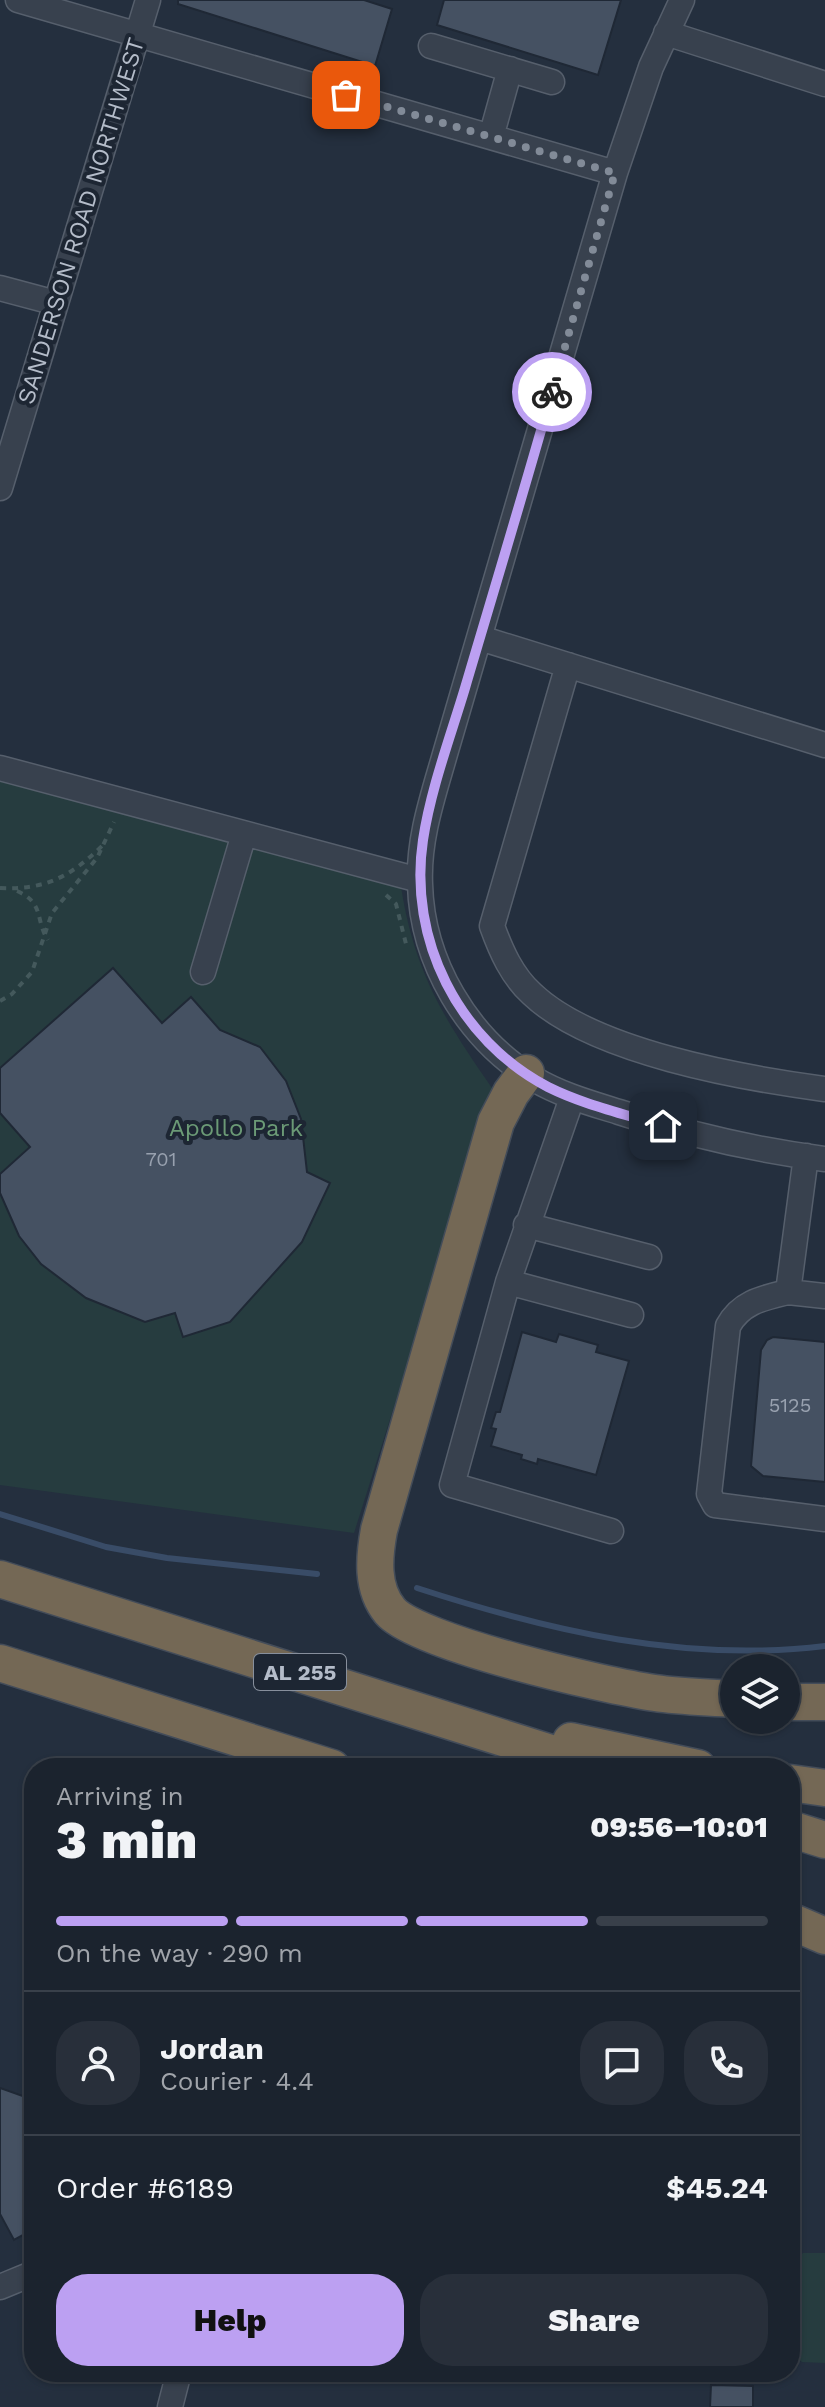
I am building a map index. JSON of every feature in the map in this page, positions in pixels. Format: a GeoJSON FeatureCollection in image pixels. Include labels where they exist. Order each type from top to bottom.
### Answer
{"type":"FeatureCollection","features":[{"type":"Feature","properties":{"kind":"highway"},"geometry":{"type":"LineString","coordinates":[[526,1073],[496,1122],[379,1530],[374,1559],[384,1602],[401,1622],[460,1646],[656,1694],[720,1698]]}},
{"type":"Feature","properties":{"kind":"highway","name":"AL 255"},"geometry":{"type":"LineString","coordinates":[[0,1579],[567,1758]]}},
{"type":"Feature","properties":{"kind":"highway"},"geometry":{"type":"LineString","coordinates":[[0,1663],[300,1758]]}},
{"type":"Feature","properties":{"kind":"highway"},"geometry":{"type":"LineString","coordinates":[[800,1702],[825,1702]]}},
{"type":"Feature","properties":{"kind":"highway"},"geometry":{"type":"LineString","coordinates":[[412,1708],[650,1758]]}},
{"type":"Feature","properties":{"kind":"highway"},"geometry":{"type":"LineString","coordinates":[[800,1784],[825,1788]]}},
{"type":"Feature","properties":{"kind":"highway"},"geometry":{"type":"LineString","coordinates":[[800,1832],[825,1840]]}},
{"type":"Feature","properties":{"kind":"highway"},"geometry":{"type":"LineString","coordinates":[[800,1914],[825,1922]]}},
{"type":"Feature","properties":{"kind":"highway"},"geometry":{"type":"LineString","coordinates":[[800,1925],[825,1936]]}},
{"type":"Feature","properties":{"kind":"street"},"geometry":{"type":"LineString","coordinates":[[18,0],[615,173]]}},
{"type":"Feature","properties":{"kind":"street","name":"SANDERSON ROAD NORTHWEST"},"geometry":{"type":"LineString","coordinates":[[0,488],[148,0]]}},
{"type":"Feature","properties":{"kind":"street"},"geometry":{"type":"LineString","coordinates":[[682,0],[666,33],[615,173],[430,807],[419,880],[423,923],[441,975],[485,1039],[526,1073],[572,1098],[663,1126],[815,1158],[788,1292]]}},
{"type":"Feature","properties":{"kind":"street"},"geometry":{"type":"LineString","coordinates":[[666,33],[825,84]]}},
{"type":"Feature","properties":{"kind":"street"},"geometry":{"type":"LineString","coordinates":[[431,46],[552,82]]}},
{"type":"Feature","properties":{"kind":"street"},"geometry":{"type":"LineString","coordinates":[[491,137],[510,69]]}},
{"type":"Feature","properties":{"kind":"street"},"geometry":{"type":"LineString","coordinates":[[0,288],[56,303]]}},
{"type":"Feature","properties":{"kind":"street"},"geometry":{"type":"LineString","coordinates":[[480,638],[825,745]]}},
{"type":"Feature","properties":{"kind":"street"},"geometry":{"type":"LineString","coordinates":[[568,665],[492,926],[503,956],[531,993],[567,1021],[618,1043],[683,1061],[825,1089]]}},
{"type":"Feature","properties":{"kind":"street"},"geometry":{"type":"LineString","coordinates":[[0,768],[419,880]]}},
{"type":"Feature","properties":{"kind":"street"},"geometry":{"type":"LineString","coordinates":[[203,972],[244,834]]}},
{"type":"Feature","properties":{"kind":"street"},"geometry":{"type":"LineString","coordinates":[[572,1098],[508,1282],[452,1485],[611,1531]]}},
{"type":"Feature","properties":{"kind":"street"},"geometry":{"type":"LineString","coordinates":[[526,1225],[649,1257]]}},
{"type":"Feature","properties":{"kind":"street"},"geometry":{"type":"LineString","coordinates":[[508,1282],[631,1315]]}},
{"type":"Feature","properties":{"kind":"street"},"geometry":{"type":"LineString","coordinates":[[825,1296],[788,1292],[756,1300],[734,1314],[728,1326],[709,1494],[715,1505],[825,1519]]}},
{"type":"Feature","properties":{"kind":"street"},"geometry":{"type":"LineString","coordinates":[[0,2287],[24,2277]]}},
{"type":"Feature","properties":{"kind":"street"},"geometry":{"type":"LineString","coordinates":[[170,2407],[176,2382]]}},
{"type":"Feature","properties":{"kind":"path"},"geometry":{"type":"LineString","coordinates":[[0,1001],[12,994],[32,972],[62,898],[97,858],[116,814]]}},
{"type":"Feature","properties":{"kind":"path"},"geometry":{"type":"LineString","coordinates":[[0,888],[34,889],[63,879],[108,837]]}},
{"type":"Feature","properties":{"kind":"path"},"geometry":{"type":"LineString","coordinates":[[12,890],[33,902],[44,923],[46,938]]}},
{"type":"Feature","properties":{"kind":"green space","name":"Apollo Park"},"geometry":{"type":"Polygon","coordinates":[[[0,768],[401,887],[415,946],[434,995],[494,1091],[354,1533],[0,1485],[0,768]]]}},
{"type":"Feature","properties":{"kind":"green space"},"geometry":{"type":"Polygon","coordinates":[[[825,2253],[825,2363],[800,2360],[800,2256],[825,2253]]]}},
{"type":"Feature","properties":{"kind":"building"},"geometry":{"type":"Polygon","coordinates":[[[178,0],[364,0],[392,9],[375,66],[178,4],[178,0]]]}},
{"type":"Feature","properties":{"kind":"building"},"geometry":{"type":"Polygon","coordinates":[[[444,0],[621,0],[598,75],[437,25],[444,0]]]}},
{"type":"Feature","properties":{"kind":"building"},"geometry":{"type":"Polygon","coordinates":[[[113,968],[162,1023],[191,997],[220,1030],[260,1047],[286,1081],[301,1119],[307,1172],[330,1183],[302,1242],[230,1322],[183,1337],[175,1313],[145,1322],[86,1298],[41,1264],[19,1236],[0,1193],[0,1174],[30,1147],[0,1113],[0,1068],[113,968]]]}},
{"type":"Feature","properties":{"kind":"building"},"geometry":{"type":"Polygon","coordinates":[[[522,1332],[556,1342],[559,1334],[598,1345],[596,1352],[629,1361],[596,1475],[538,1459],[537,1464],[521,1459],[522,1455],[491,1446],[496,1429],[491,1428],[496,1412],[500,1412],[522,1332]]]}},
{"type":"Feature","properties":{"kind":"building"},"geometry":{"type":"Polygon","coordinates":[[[773,1337],[825,1342],[825,1482],[763,1476],[751,1466],[761,1350],[773,1337]]]}},
{"type":"Feature","properties":{"kind":"building"},"geometry":{"type":"Polygon","coordinates":[[[0,2088],[24,2096],[24,2234],[14,2240],[0,2214],[0,2088]]]}},
{"type":"Feature","properties":{"kind":"building"},"geometry":{"type":"Polygon","coordinates":[[[711,2385],[753,2386],[753,2407],[710,2407],[711,2385]]]}},
{"type":"Feature","properties":{"kind":"waterway"},"geometry":{"type":"LineString","coordinates":[[0,1514],[106,1547],[167,1558],[317,1574]]}},
{"type":"Feature","properties":{"kind":"waterway"},"geometry":{"type":"LineString","coordinates":[[417,1588],[517,1618],[618,1640],[721,1650],[825,1646]]}},
{"type":"Feature","properties":{"kind":"way so far"},"geometry":{"type":"LineString","coordinates":[[346,95],[615,173],[552,392]]}},
{"type":"Feature","properties":{"kind":"route"},"geometry":{"type":"LineString","coordinates":[[552,392],[430,807],[419,880],[423,923],[441,975],[454,998],[485,1039],[504,1057],[533,1078],[572,1098],[663,1126]]}}]}
